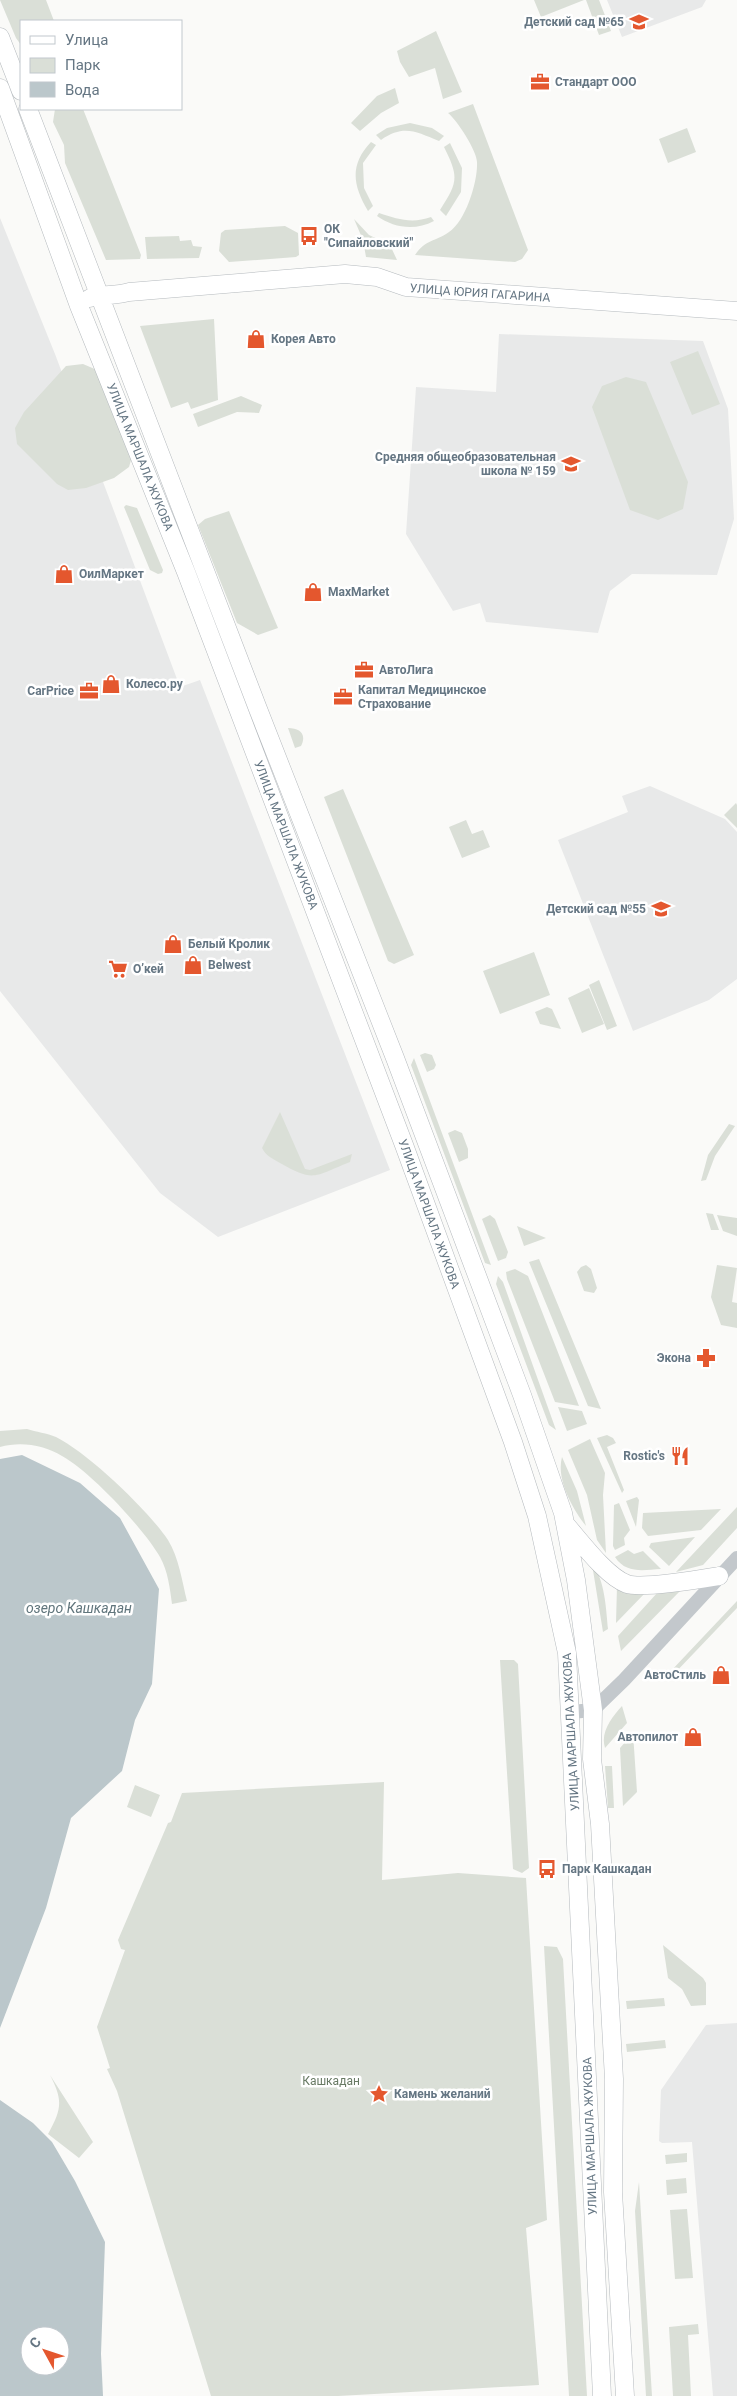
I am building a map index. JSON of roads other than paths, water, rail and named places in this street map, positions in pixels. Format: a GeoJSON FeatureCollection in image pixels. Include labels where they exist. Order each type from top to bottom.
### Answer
{"type":"FeatureCollection","features":[{"type":"Feature","properties":{"kind":"main road"},"geometry":{"type":"LineString","coordinates":[[0,37],[20,88]]}},
{"type":"Feature","properties":{"kind":"main road","name":"УЛИЦА МАРШАЛА ЖУКОВА"},"geometry":{"type":"LineString","coordinates":[[0,88],[78,302],[148,474],[248,734],[513,1442],[537,1516],[566,1647],[571,1712],[602,2396]]}},
{"type":"Feature","properties":{"kind":"main road","name":"УЛИЦА МАРШАЛА ЖУКОВА"},"geometry":{"type":"LineString","coordinates":[[28,110],[395,1058],[522,1395],[566,1525],[576,1580],[593,1710],[592,1759],[600,1824],[614,2079],[613,2192],[625,2396]]}},
{"type":"Feature","properties":{"kind":"main road","name":"УЛИЦА ЮРИЯ ГАГАРИНА"},"geometry":{"type":"LineString","coordinates":[[78,302],[100,295],[117,296],[129,292],[345,274],[377,277],[406,288],[737,311]]}},
{"type":"Feature","properties":{"kind":"main road"},"geometry":{"type":"LineString","coordinates":[[566,1525],[606,1569],[628,1584],[658,1584],[719,1576]]}},
{"type":"Feature","properties":{"kind":"street"},"geometry":{"type":"LineString","coordinates":[[571,1712],[593,1710],[624,1680],[737,1558]]}},
{"type":"Feature","properties":{"kind":"water","name":"озеро Кашкадан"},"geometry":{"type":"Polygon","coordinates":[[[22,1455],[80,1483],[120,1518],[159,1589],[152,1684],[135,1720],[122,1771],[71,1818],[46,1908],[0,2028],[0,1459],[22,1455]]]}},
{"type":"Feature","properties":{"kind":"water"},"geometry":{"type":"Polygon","coordinates":[[[0,2100],[33,2123],[52,2142],[75,2181],[105,2242],[101,2354],[103,2396],[0,2396],[0,2100]]]}},
{"type":"Feature","properties":{"kind":"place","name":"Детский сад №65"},"geometry":{"type":"Point","coordinates":[639,22]}},
{"type":"Feature","properties":{"kind":"place","name":"Стандарт ООО"},"geometry":{"type":"Point","coordinates":[540,82]}},
{"type":"Feature","properties":{"kind":"place","name":"ОК \"Сипайловский\""},"geometry":{"type":"Point","coordinates":[309,236]}},
{"type":"Feature","properties":{"kind":"place","name":"Корея Авто"},"geometry":{"type":"Point","coordinates":[256,339]}},
{"type":"Feature","properties":{"kind":"place","name":"Средняя общеобразовательная школа № 159"},"geometry":{"type":"Point","coordinates":[571,464]}},
{"type":"Feature","properties":{"kind":"place","name":"ОилМаркет"},"geometry":{"type":"Point","coordinates":[64,574]}},
{"type":"Feature","properties":{"kind":"place","name":"MaxMarket"},"geometry":{"type":"Point","coordinates":[313,592]}},
{"type":"Feature","properties":{"kind":"place","name":"АвтоЛига"},"geometry":{"type":"Point","coordinates":[364,670]}},
{"type":"Feature","properties":{"kind":"place","name":"Колесо.ру"},"geometry":{"type":"Point","coordinates":[111,684]}},
{"type":"Feature","properties":{"kind":"place","name":"CarPrice"},"geometry":{"type":"Point","coordinates":[89,691]}},
{"type":"Feature","properties":{"kind":"place","name":"Капитал Медицинское Страхование"},"geometry":{"type":"Point","coordinates":[343,697]}},
{"type":"Feature","properties":{"kind":"place","name":"Детский сад №55"},"geometry":{"type":"Point","coordinates":[661,909]}},
{"type":"Feature","properties":{"kind":"place","name":"Белый Кролик"},"geometry":{"type":"Point","coordinates":[173,944]}},
{"type":"Feature","properties":{"kind":"place","name":"Belwest"},"geometry":{"type":"Point","coordinates":[193,965]}},
{"type":"Feature","properties":{"kind":"place","name":"О’кей"},"geometry":{"type":"Point","coordinates":[118,969]}},
{"type":"Feature","properties":{"kind":"place","name":"Экона"},"geometry":{"type":"Point","coordinates":[706,1358]}},
{"type":"Feature","properties":{"kind":"place","name":"Rostic's"},"geometry":{"type":"Point","coordinates":[680,1456]}},
{"type":"Feature","properties":{"kind":"place","name":"АвтоСтиль"},"geometry":{"type":"Point","coordinates":[721,1675]}},
{"type":"Feature","properties":{"kind":"place","name":"Автопилот"},"geometry":{"type":"Point","coordinates":[693,1737]}},
{"type":"Feature","properties":{"kind":"place","name":"Парк Кашкадан"},"geometry":{"type":"Point","coordinates":[547,1869]}},
{"type":"Feature","properties":{"kind":"place","name":"Камень желаний"},"geometry":{"type":"Point","coordinates":[379,2094]}},
{"type":"Feature","properties":{"kind":"park label","name":"Кашкадан"},"geometry":{"type":"Point","coordinates":[331,2081]}}]}
